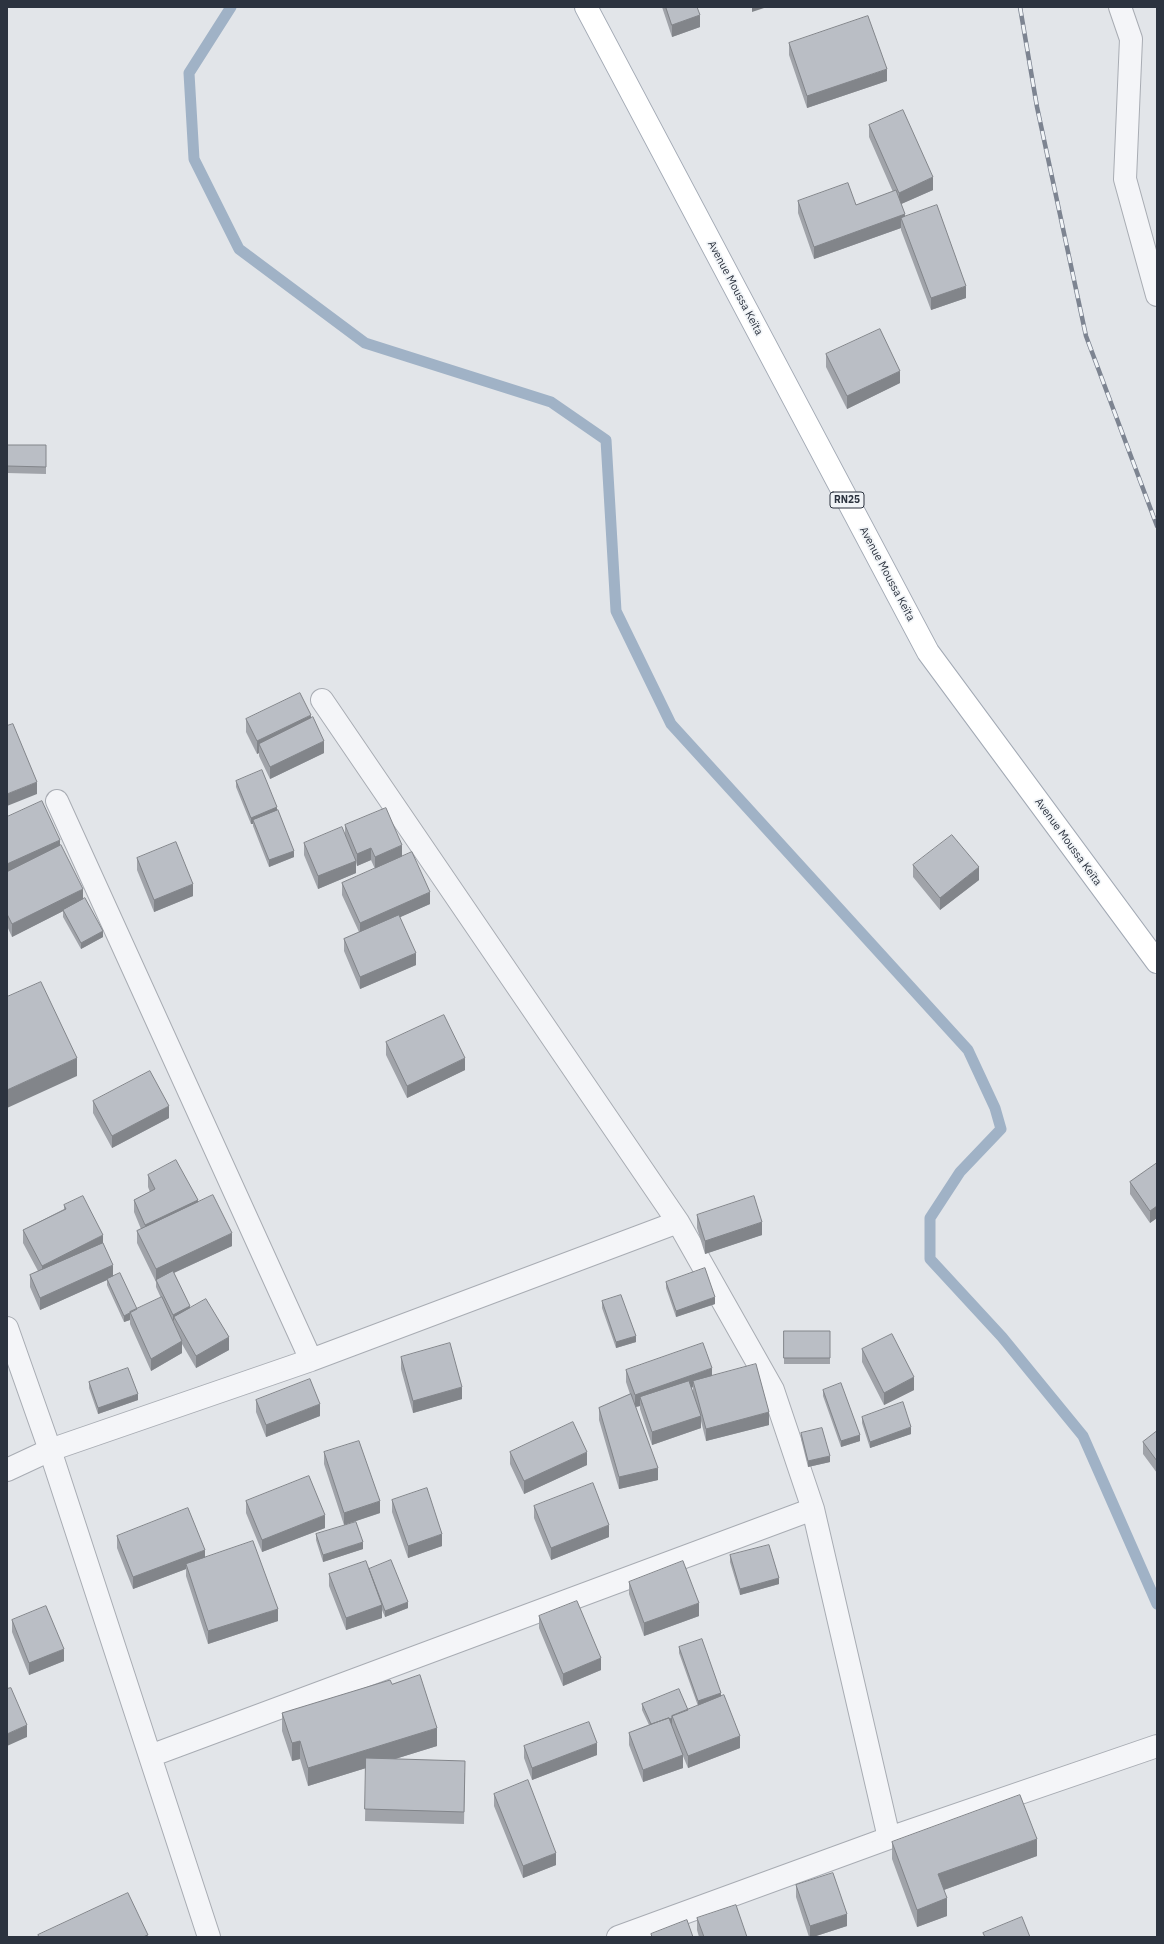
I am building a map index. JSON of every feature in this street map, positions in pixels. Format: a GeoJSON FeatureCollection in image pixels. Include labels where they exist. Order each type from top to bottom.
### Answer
{"type":"FeatureCollection","features":[{"type":"Feature","properties":{"kind":"main road","name":"Avenue Moussa Keïta"},"geometry":{"type":"LineString","coordinates":[[586,7],[928,652],[1157,962]]}},
{"type":"Feature","properties":{"kind":"street"},"geometry":{"type":"LineString","coordinates":[[1120,7],[1131,39],[1126,179],[1157,295]]}},
{"type":"Feature","properties":{"kind":"street"},"geometry":{"type":"LineString","coordinates":[[322,700],[678,1222],[773,1390],[813,1509],[889,1838]]}},
{"type":"Feature","properties":{"kind":"street"},"geometry":{"type":"LineString","coordinates":[[57,801],[311,1360]]}},
{"type":"Feature","properties":{"kind":"street"},"geometry":{"type":"LineString","coordinates":[[7,1470],[50,1450],[311,1360],[678,1222]]}},
{"type":"Feature","properties":{"kind":"street"},"geometry":{"type":"LineString","coordinates":[[7,1328],[50,1450],[209,1937]]}},
{"type":"Feature","properties":{"kind":"street"},"geometry":{"type":"LineString","coordinates":[[150,1756],[813,1509]]}},
{"type":"Feature","properties":{"kind":"street"},"geometry":{"type":"LineString","coordinates":[[618,1937],[889,1838],[1149,1748]]}},
{"type":"Feature","properties":{"kind":"building"},"geometry":{"type":"Polygon","coordinates":[[[666,7],[697,7],[700,15],[672,25],[666,7]]]}},
{"type":"Feature","properties":{"kind":"building"},"geometry":{"type":"Polygon","coordinates":[[[868,16],[887,69],[807,96],[789,43],[868,16]]]}},
{"type":"Feature","properties":{"kind":"building"},"geometry":{"type":"Polygon","coordinates":[[[903,110],[933,177],[899,193],[869,125],[903,110]]]}},
{"type":"Feature","properties":{"kind":"building"},"geometry":{"type":"Polygon","coordinates":[[[848,183],[856,205],[896,190],[905,214],[814,247],[798,201],[848,183]]]}},
{"type":"Feature","properties":{"kind":"building"},"geometry":{"type":"Polygon","coordinates":[[[937,205],[966,286],[931,298],[901,218],[937,205]]]}},
{"type":"Feature","properties":{"kind":"building"},"geometry":{"type":"Polygon","coordinates":[[[880,329],[900,371],[847,396],[826,354],[880,329]]]}},
{"type":"Feature","properties":{"kind":"building"},"geometry":{"type":"Polygon","coordinates":[[[7,445],[46,445],[46,467],[7,466],[7,445]]]}},
{"type":"Feature","properties":{"kind":"building"},"geometry":{"type":"Polygon","coordinates":[[[300,693],[311,715],[257,741],[246,719],[300,693]]]}},
{"type":"Feature","properties":{"kind":"building"},"geometry":{"type":"Polygon","coordinates":[[[313,717],[324,741],[270,767],[259,744],[313,717]]]}},
{"type":"Feature","properties":{"kind":"building"},"geometry":{"type":"Polygon","coordinates":[[[13,724],[37,782],[7,794],[7,726],[13,724]]]}},
{"type":"Feature","properties":{"kind":"building"},"geometry":{"type":"Polygon","coordinates":[[[262,770],[277,807],[251,818],[236,781],[262,770]]]}},
{"type":"Feature","properties":{"kind":"building"},"geometry":{"type":"Polygon","coordinates":[[[42,801],[60,840],[7,864],[7,817],[42,801]]]}},
{"type":"Feature","properties":{"kind":"building"},"geometry":{"type":"Polygon","coordinates":[[[386,808],[402,845],[375,857],[371,848],[357,854],[345,825],[386,808]]]}},
{"type":"Feature","properties":{"kind":"building"},"geometry":{"type":"Polygon","coordinates":[[[278,810],[294,851],[269,860],[253,820],[278,810]]]}},
{"type":"Feature","properties":{"kind":"building"},"geometry":{"type":"Polygon","coordinates":[[[342,827],[356,861],[318,876],[304,843],[342,827]]]}},
{"type":"Feature","properties":{"kind":"building"},"geometry":{"type":"Polygon","coordinates":[[[952,835],[979,867],[940,898],[913,865],[952,835]]]}},
{"type":"Feature","properties":{"kind":"building"},"geometry":{"type":"Polygon","coordinates":[[[176,842],[193,884],[154,900],[137,858],[176,842]]]}},
{"type":"Feature","properties":{"kind":"building"},"geometry":{"type":"Polygon","coordinates":[[[61,845],[83,889],[12,924],[7,914],[7,872],[61,845]]]}},
{"type":"Feature","properties":{"kind":"building"},"geometry":{"type":"Polygon","coordinates":[[[412,852],[430,892],[360,923],[342,883],[412,852]]]}},
{"type":"Feature","properties":{"kind":"building"},"geometry":{"type":"Polygon","coordinates":[[[85,898],[103,931],[81,943],[63,910],[85,898]]]}},
{"type":"Feature","properties":{"kind":"building"},"geometry":{"type":"Polygon","coordinates":[[[399,915],[416,953],[360,977],[344,939],[399,915]]]}},
{"type":"Feature","properties":{"kind":"building"},"geometry":{"type":"Polygon","coordinates":[[[41,982],[77,1058],[7,1090],[7,997],[41,982]]]}},
{"type":"Feature","properties":{"kind":"building"},"geometry":{"type":"Polygon","coordinates":[[[444,1015],[465,1058],[407,1086],[386,1042],[444,1015]]]}},
{"type":"Feature","properties":{"kind":"building"},"geometry":{"type":"Polygon","coordinates":[[[150,1071],[169,1106],[112,1136],[93,1101],[150,1071]]]}},
{"type":"Feature","properties":{"kind":"building"},"geometry":{"type":"Polygon","coordinates":[[[176,1160],[198,1200],[145,1225],[134,1200],[155,1189],[148,1175],[176,1160]]]}},
{"type":"Feature","properties":{"kind":"building"},"geometry":{"type":"Polygon","coordinates":[[[1157,1163],[1157,1206],[1150,1211],[1130,1182],[1157,1163]]]}},
{"type":"Feature","properties":{"kind":"building"},"geometry":{"type":"Polygon","coordinates":[[[213,1195],[232,1233],[156,1269],[137,1231],[213,1195]]]}},
{"type":"Feature","properties":{"kind":"building"},"geometry":{"type":"Polygon","coordinates":[[[83,1196],[103,1235],[42,1266],[23,1230],[66,1209],[64,1205],[83,1196]]]}},
{"type":"Feature","properties":{"kind":"building"},"geometry":{"type":"Polygon","coordinates":[[[754,1196],[762,1222],[705,1241],[697,1215],[754,1196]]]}},
{"type":"Feature","properties":{"kind":"building"},"geometry":{"type":"Polygon","coordinates":[[[103,1243],[113,1265],[40,1298],[30,1275],[103,1243]]]}},
{"type":"Feature","properties":{"kind":"building"},"geometry":{"type":"Polygon","coordinates":[[[705,1268],[715,1297],[676,1311],[666,1282],[705,1268]]]}},
{"type":"Feature","properties":{"kind":"building"},"geometry":{"type":"Polygon","coordinates":[[[173,1271],[190,1306],[173,1315],[156,1280],[173,1271]]]}},
{"type":"Feature","properties":{"kind":"building"},"geometry":{"type":"Polygon","coordinates":[[[120,1273],[137,1309],[124,1316],[107,1279],[120,1273]]]}},
{"type":"Feature","properties":{"kind":"building"},"geometry":{"type":"Polygon","coordinates":[[[621,1295],[636,1336],[616,1342],[602,1301],[621,1295]]]}},
{"type":"Feature","properties":{"kind":"building"},"geometry":{"type":"Polygon","coordinates":[[[162,1297],[182,1341],[151,1359],[130,1312],[162,1297]]]}},
{"type":"Feature","properties":{"kind":"building"},"geometry":{"type":"Polygon","coordinates":[[[206,1299],[229,1337],[196,1356],[174,1317],[206,1299]]]}},
{"type":"Feature","properties":{"kind":"building"},"geometry":{"type":"Polygon","coordinates":[[[784,1331],[830,1331],[830,1358],[784,1358],[784,1331]]]}},
{"type":"Feature","properties":{"kind":"building"},"geometry":{"type":"Polygon","coordinates":[[[892,1334],[914,1377],[884,1393],[862,1349],[892,1334]]]}},
{"type":"Feature","properties":{"kind":"building"},"geometry":{"type":"Polygon","coordinates":[[[450,1343],[462,1387],[413,1401],[401,1357],[450,1343]]]}},
{"type":"Feature","properties":{"kind":"building"},"geometry":{"type":"Polygon","coordinates":[[[703,1343],[712,1368],[635,1395],[626,1370],[703,1343]]]}},
{"type":"Feature","properties":{"kind":"building"},"geometry":{"type":"Polygon","coordinates":[[[756,1364],[769,1412],[706,1429],[693,1381],[756,1364]]]}},
{"type":"Feature","properties":{"kind":"building"},"geometry":{"type":"Polygon","coordinates":[[[128,1368],[138,1394],[98,1408],[89,1382],[128,1368]]]}},
{"type":"Feature","properties":{"kind":"building"},"geometry":{"type":"Polygon","coordinates":[[[310,1379],[320,1404],[266,1425],[256,1400],[310,1379]]]}},
{"type":"Feature","properties":{"kind":"building"},"geometry":{"type":"Polygon","coordinates":[[[689,1381],[701,1416],[652,1432],[640,1397],[689,1381]]]}},
{"type":"Feature","properties":{"kind":"building"},"geometry":{"type":"Polygon","coordinates":[[[841,1383],[860,1435],[841,1441],[823,1390],[841,1383]]]}},
{"type":"Feature","properties":{"kind":"building"},"geometry":{"type":"Polygon","coordinates":[[[631,1394],[658,1468],[619,1477],[599,1408],[631,1394]]]}},
{"type":"Feature","properties":{"kind":"building"},"geometry":{"type":"Polygon","coordinates":[[[903,1402],[911,1427],[870,1442],[862,1417],[903,1402]]]}},
{"type":"Feature","properties":{"kind":"building"},"geometry":{"type":"Polygon","coordinates":[[[573,1422],[587,1452],[524,1481],[510,1452],[573,1422]]]}},
{"type":"Feature","properties":{"kind":"building"},"geometry":{"type":"Polygon","coordinates":[[[822,1428],[830,1456],[808,1461],[801,1433],[822,1428]]]}},
{"type":"Feature","properties":{"kind":"building"},"geometry":{"type":"Polygon","coordinates":[[[1157,1431],[1157,1461],[1143,1442],[1157,1431]]]}},
{"type":"Feature","properties":{"kind":"building"},"geometry":{"type":"Polygon","coordinates":[[[359,1441],[380,1501],[344,1513],[324,1452],[359,1441]]]}},
{"type":"Feature","properties":{"kind":"building"},"geometry":{"type":"Polygon","coordinates":[[[309,1476],[325,1515],[262,1540],[246,1501],[309,1476]]]}},
{"type":"Feature","properties":{"kind":"building"},"geometry":{"type":"Polygon","coordinates":[[[593,1483],[609,1525],[551,1548],[534,1506],[593,1483]]]}},
{"type":"Feature","properties":{"kind":"building"},"geometry":{"type":"Polygon","coordinates":[[[427,1488],[442,1534],[408,1546],[392,1500],[427,1488]]]}},
{"type":"Feature","properties":{"kind":"building"},"geometry":{"type":"Polygon","coordinates":[[[188,1508],[205,1550],[133,1577],[117,1536],[188,1508]]]}},
{"type":"Feature","properties":{"kind":"building"},"geometry":{"type":"Polygon","coordinates":[[[356,1522],[363,1542],[323,1555],[316,1534],[356,1522]]]}},
{"type":"Feature","properties":{"kind":"building"},"geometry":{"type":"Polygon","coordinates":[[[253,1541],[278,1609],[208,1631],[186,1564],[253,1541]]]}},
{"type":"Feature","properties":{"kind":"building"},"geometry":{"type":"Polygon","coordinates":[[[769,1545],[779,1578],[740,1589],[730,1555],[769,1545]]]}},
{"type":"Feature","properties":{"kind":"building"},"geometry":{"type":"Polygon","coordinates":[[[391,1560],[408,1602],[385,1611],[369,1569],[391,1560]]]}},
{"type":"Feature","properties":{"kind":"building"},"geometry":{"type":"Polygon","coordinates":[[[366,1561],[382,1605],[346,1618],[329,1574],[366,1561]]]}},
{"type":"Feature","properties":{"kind":"building"},"geometry":{"type":"Polygon","coordinates":[[[683,1561],[699,1603],[644,1623],[629,1582],[683,1561]]]}},
{"type":"Feature","properties":{"kind":"building"},"geometry":{"type":"Polygon","coordinates":[[[577,1601],[601,1658],[563,1674],[539,1616],[577,1601]]]}},
{"type":"Feature","properties":{"kind":"building"},"geometry":{"type":"Polygon","coordinates":[[[46,1606],[64,1649],[29,1663],[12,1620],[46,1606]]]}},
{"type":"Feature","properties":{"kind":"building"},"geometry":{"type":"Polygon","coordinates":[[[702,1639],[721,1693],[698,1701],[679,1647],[702,1639]]]}},
{"type":"Feature","properties":{"kind":"building"},"geometry":{"type":"Polygon","coordinates":[[[420,1675],[437,1728],[308,1768],[300,1741],[292,1743],[282,1713],[390,1680],[392,1684],[420,1675]]]}},
{"type":"Feature","properties":{"kind":"building"},"geometry":{"type":"Polygon","coordinates":[[[11,1688],[27,1725],[7,1734],[7,1689],[11,1688]]]}},
{"type":"Feature","properties":{"kind":"building"},"geometry":{"type":"Polygon","coordinates":[[[679,1689],[688,1710],[672,1716],[670,1719],[669,1718],[651,1724],[642,1704],[679,1689]]]}},
{"type":"Feature","properties":{"kind":"building"},"geometry":{"type":"Polygon","coordinates":[[[724,1695],[740,1736],[688,1756],[672,1716],[724,1695]]]}},
{"type":"Feature","properties":{"kind":"building"},"geometry":{"type":"Polygon","coordinates":[[[669,1718],[683,1755],[643,1770],[629,1733],[669,1718]]]}},
{"type":"Feature","properties":{"kind":"building"},"geometry":{"type":"Polygon","coordinates":[[[589,1722],[597,1743],[532,1768],[524,1746],[589,1722]]]}},
{"type":"Feature","properties":{"kind":"building"},"geometry":{"type":"Polygon","coordinates":[[[366,1758],[465,1761],[464,1812],[365,1809],[366,1758]]]}},
{"type":"Feature","properties":{"kind":"building"},"geometry":{"type":"Polygon","coordinates":[[[528,1780],[556,1853],[523,1866],[494,1794],[528,1780]]]}},
{"type":"Feature","properties":{"kind":"building"},"geometry":{"type":"Polygon","coordinates":[[[1020,1795],[1037,1839],[938,1874],[947,1898],[917,1910],[892,1842],[1020,1795]]]}},
{"type":"Feature","properties":{"kind":"building"},"geometry":{"type":"Polygon","coordinates":[[[833,1873],[847,1914],[810,1926],[796,1885],[833,1873]]]}},
{"type":"Feature","properties":{"kind":"building"},"geometry":{"type":"Polygon","coordinates":[[[128,1893],[148,1935],[143,1937],[39,1937],[38,1935],[128,1893]]]}},
{"type":"Feature","properties":{"kind":"building"},"geometry":{"type":"Polygon","coordinates":[[[736,1905],[747,1937],[704,1937],[697,1918],[736,1905]]]}},
{"type":"Feature","properties":{"kind":"building"},"geometry":{"type":"Polygon","coordinates":[[[1022,1917],[1030,1937],[985,1937],[983,1933],[1022,1917]]]}},
{"type":"Feature","properties":{"kind":"building"},"geometry":{"type":"Polygon","coordinates":[[[687,1920],[693,1937],[652,1937],[651,1934],[687,1920]]]}},
{"type":"Feature","properties":{"kind":"waterway"},"geometry":{"type":"LineString","coordinates":[[231,7],[189,73],[194,159],[239,249],[365,343],[551,402],[606,440],[616,611],[671,724],[968,1050],[995,1108],[1001,1129],[960,1172],[930,1218],[930,1259],[1002,1337],[1083,1436],[1157,1604]]}},
{"type":"Feature","properties":{"kind":"railway"},"geometry":{"type":"LineString","coordinates":[[1020,7],[1037,107],[1086,336],[1157,526]]}}]}
